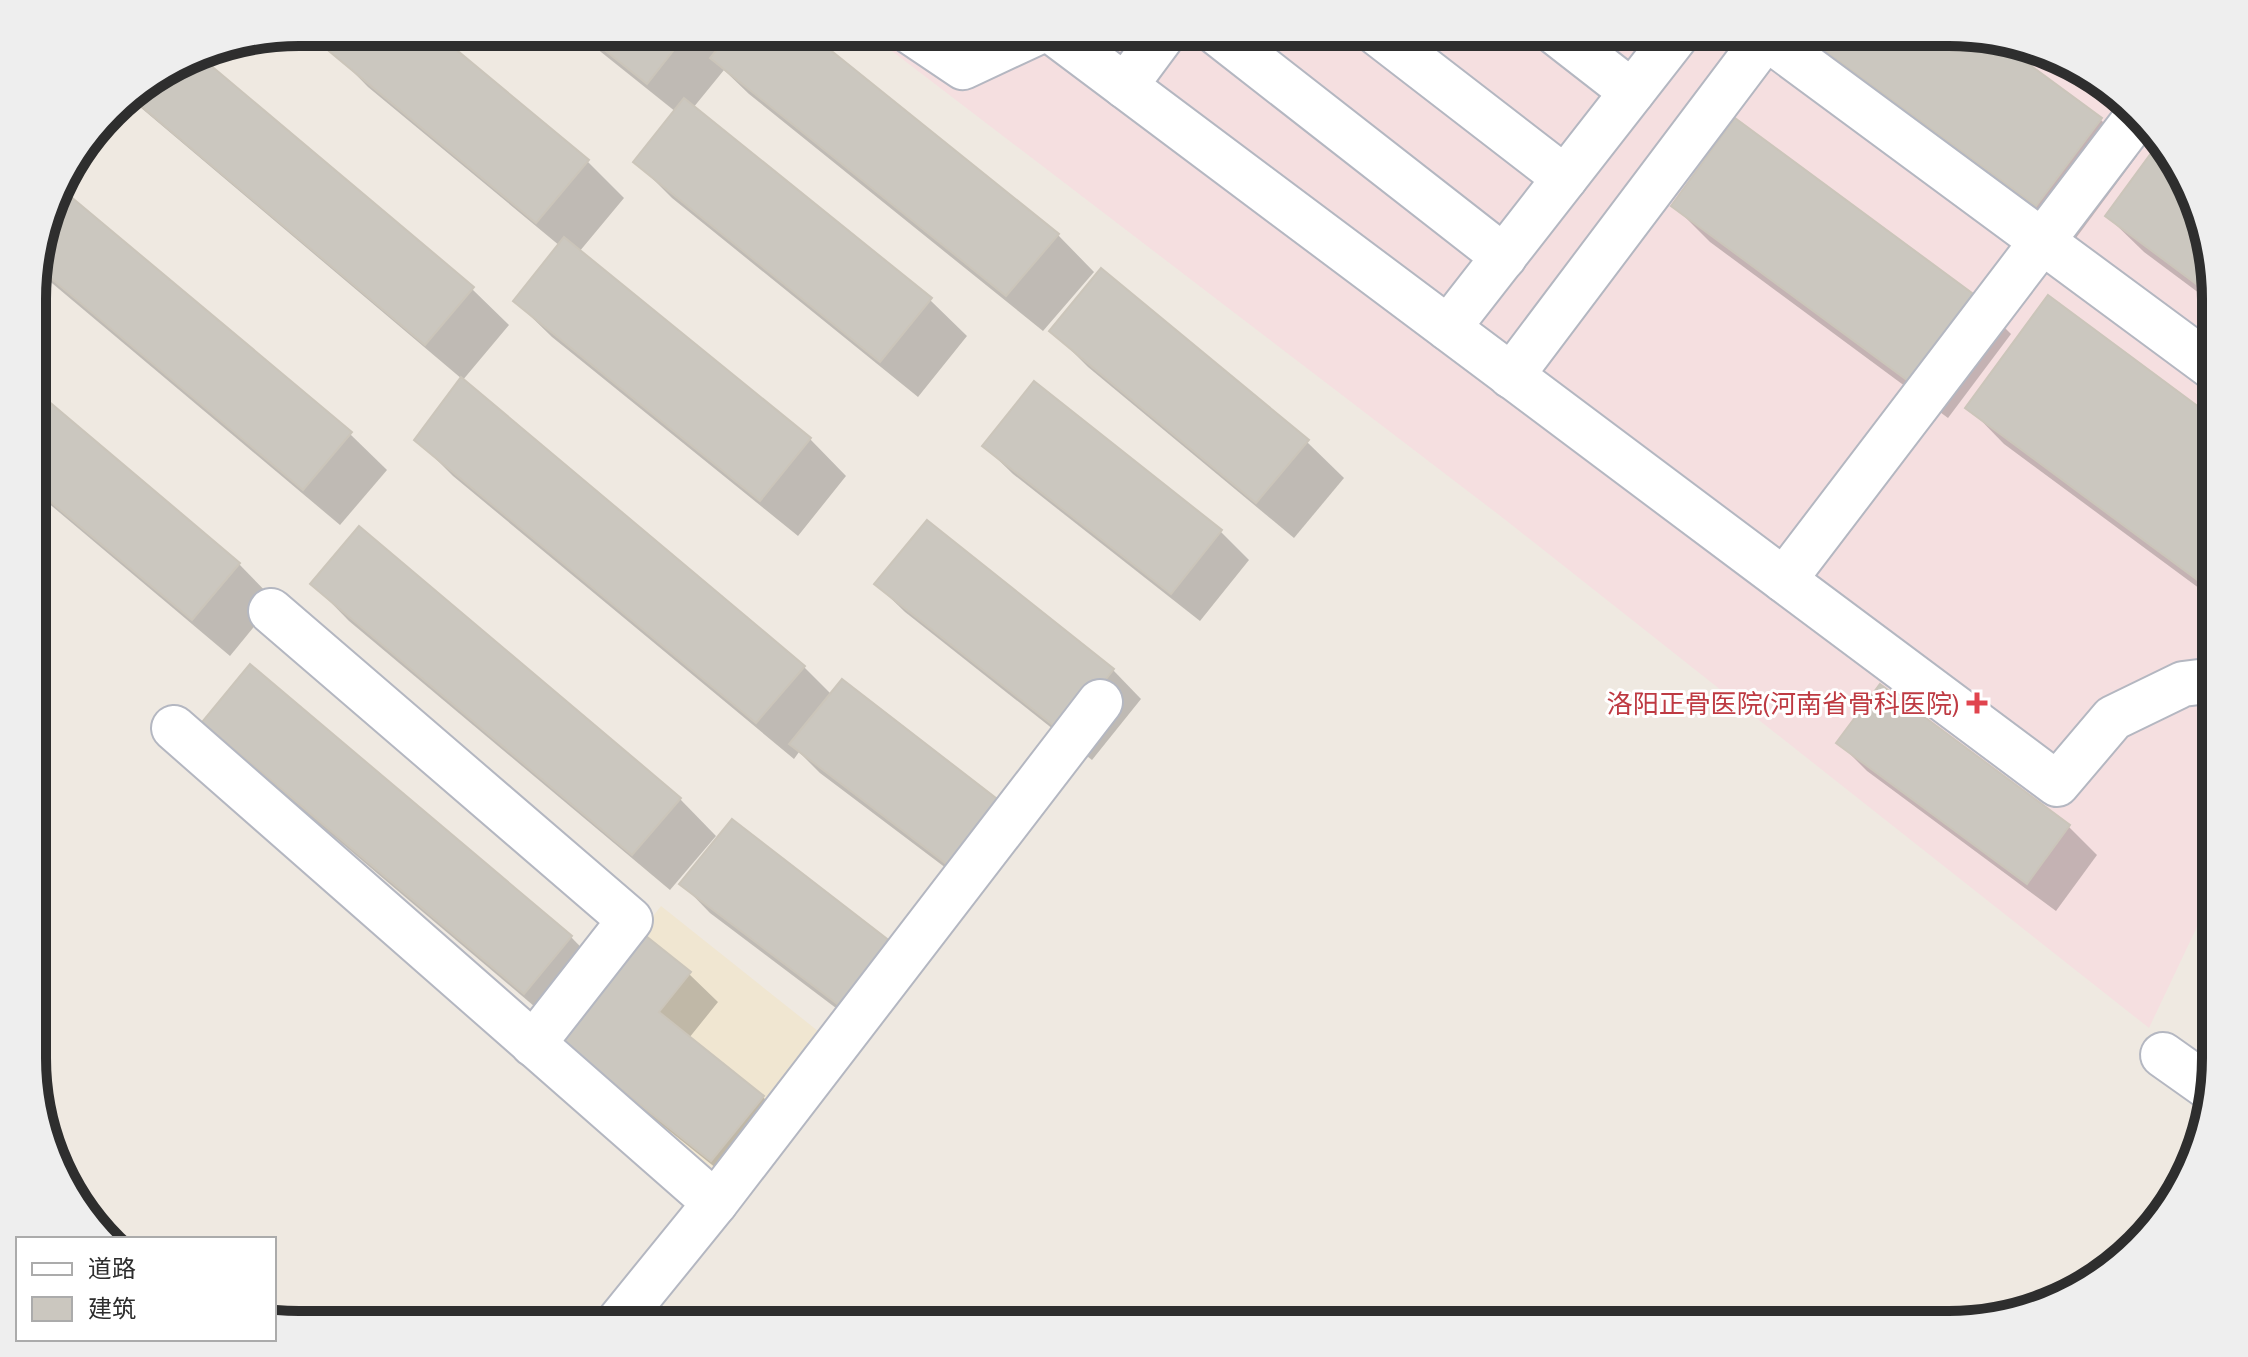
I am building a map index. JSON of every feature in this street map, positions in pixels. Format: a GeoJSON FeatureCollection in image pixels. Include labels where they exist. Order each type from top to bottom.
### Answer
{"type":"FeatureCollection","features":[{"type":"Feature","properties":{"kind":"lane"},"geometry":{"type":"LineString","coordinates":[[1125,86],[1154,46]]}},
{"type":"Feature","properties":{"kind":"lane"},"geometry":{"type":"LineString","coordinates":[[1234,46],[1504,257]]}},
{"type":"Feature","properties":{"kind":"lane"},"geometry":{"type":"LineString","coordinates":[[1395,46],[1565,178]]}},
{"type":"Feature","properties":{"kind":"lane"},"geometry":{"type":"LineString","coordinates":[[1573,46],[1632,92]]}},
{"type":"Feature","properties":{"kind":"lane"},"geometry":{"type":"LineString","coordinates":[[1448,328],[1668,46]]}},
{"type":"Feature","properties":{"kind":"lane"},"geometry":{"type":"LineString","coordinates":[[1511,376],[1756,46]]}},
{"type":"Feature","properties":{"kind":"lane"},"geometry":{"type":"LineString","coordinates":[[1781,46],[2201,359]]}},
{"type":"Feature","properties":{"kind":"lane"},"geometry":{"type":"LineString","coordinates":[[933,47],[963,67],[1007,47]]}},
{"type":"Feature","properties":{"kind":"lane"},"geometry":{"type":"LineString","coordinates":[[1072,47],[2057,784],[2113,718],[2183,684],[2201,682]]}},
{"type":"Feature","properties":{"kind":"lane"},"geometry":{"type":"LineString","coordinates":[[1784,580],[2132,124]]}},
{"type":"Feature","properties":{"kind":"lane"},"geometry":{"type":"LineString","coordinates":[[271,611],[630,920],[533,1044]]}},
{"type":"Feature","properties":{"kind":"lane"},"geometry":{"type":"LineString","coordinates":[[628,1311],[715,1203],[1100,702]]}},
{"type":"Feature","properties":{"kind":"lane"},"geometry":{"type":"LineString","coordinates":[[174,728],[715,1203]]}},
{"type":"Feature","properties":{"kind":"lane"},"geometry":{"type":"LineString","coordinates":[[2163,1055],[2200,1081]]}},
{"type":"Feature","properties":{"kind":"shaded area","name":"洛阳正骨医院(河南省骨科医院)"},"geometry":{"type":"Polygon","coordinates":[[[1949,46],[1982,48],[2046,65],[2103,98],[2150,145],[2176,187],[2189,218],[2201,282],[2201,918],[2149,1028],[1503,518],[886,47],[1949,46]]]}},
{"type":"Feature","properties":{"kind":"shaded area"},"geometry":{"type":"Polygon","coordinates":[[[661,906],[828,1039],[713,1179],[552,1046],[661,906]]]}},
{"type":"Feature","properties":{"kind":"building"},"geometry":{"type":"Polygon","coordinates":[[[1818,46],[1949,46],[1982,48],[2018,56],[2102,118],[2036,206],[1818,46]]]}},
{"type":"Feature","properties":{"kind":"building"},"geometry":{"type":"Polygon","coordinates":[[[332,47],[453,47],[589,160],[536,223],[329,51],[332,47]]]}},
{"type":"Feature","properties":{"kind":"building"},"geometry":{"type":"Polygon","coordinates":[[[601,47],[676,47],[647,84],[601,47]]]}},
{"type":"Feature","properties":{"kind":"building"},"geometry":{"type":"Polygon","coordinates":[[[719,47],[826,47],[1059,234],[1006,296],[710,58],[719,47]]]}},
{"type":"Feature","properties":{"kind":"building"},"geometry":{"type":"Polygon","coordinates":[[[208,63],[474,287],[425,345],[139,104],[172,80],[208,63]]]}},
{"type":"Feature","properties":{"kind":"building"},"geometry":{"type":"Polygon","coordinates":[[[684,98],[932,298],[880,362],[633,162],[684,98]]]}},
{"type":"Feature","properties":{"kind":"building"},"geometry":{"type":"Polygon","coordinates":[[[1735,118],[1976,296],[1911,383],[1671,206],[1735,118]]]}},
{"type":"Feature","properties":{"kind":"building"},"geometry":{"type":"Polygon","coordinates":[[[2153,150],[2176,187],[2189,218],[2197,250],[2201,288],[2105,216],[2153,150]]]}},
{"type":"Feature","properties":{"kind":"building"},"geometry":{"type":"Polygon","coordinates":[[[69,195],[352,432],[303,490],[47,275],[59,218],[69,195]]]}},
{"type":"Feature","properties":{"kind":"building"},"geometry":{"type":"Polygon","coordinates":[[[564,237],[811,438],[760,501],[513,301],[564,237]]]}},
{"type":"Feature","properties":{"kind":"building"},"geometry":{"type":"Polygon","coordinates":[[[1101,268],[1309,440],[1256,503],[1049,331],[1101,268]]]}},
{"type":"Feature","properties":{"kind":"building"},"geometry":{"type":"Polygon","coordinates":[[[2048,295],[2201,409],[2201,583],[1965,408],[2048,295]]]}},
{"type":"Feature","properties":{"kind":"building"},"geometry":{"type":"Polygon","coordinates":[[[461,377],[805,666],[756,723],[414,440],[461,377]]]}},
{"type":"Feature","properties":{"kind":"building"},"geometry":{"type":"Polygon","coordinates":[[[1034,381],[1222,530],[1171,594],[982,446],[1034,381]]]}},
{"type":"Feature","properties":{"kind":"building"},"geometry":{"type":"Polygon","coordinates":[[[46,399],[240,563],[192,620],[46,498],[46,399]]]}},
{"type":"Feature","properties":{"kind":"building"},"geometry":{"type":"Polygon","coordinates":[[[927,520],[1114,669],[1063,733],[874,584],[927,520]]]}},
{"type":"Feature","properties":{"kind":"building"},"geometry":{"type":"Polygon","coordinates":[[[359,526],[681,798],[632,855],[310,584],[359,526]]]}},
{"type":"Feature","properties":{"kind":"building"},"geometry":{"type":"Polygon","coordinates":[[[250,664],[572,936],[524,994],[202,722],[250,664]]]}},
{"type":"Feature","properties":{"kind":"building"},"geometry":{"type":"Polygon","coordinates":[[[842,679],[1001,802],[949,866],[789,744],[842,679]]]}},
{"type":"Feature","properties":{"kind":"building"},"geometry":{"type":"Polygon","coordinates":[[[1880,684],[2070,825],[2027,884],[1836,743],[1880,684]]]}},
{"type":"Feature","properties":{"kind":"building"},"geometry":{"type":"Polygon","coordinates":[[[732,819],[891,942],[840,1006],[679,884],[732,819]]]}},
{"type":"Feature","properties":{"kind":"building"},"geometry":{"type":"Polygon","coordinates":[[[646,936],[691,972],[659,1012],[764,1096],[711,1161],[562,1042],[646,936]]]}},
{"type":"Feature","properties":{"kind":"place","name":"洛阳正骨医院(河南省骨科医院)"},"geometry":{"type":"Point","coordinates":[1977,703]}}]}
